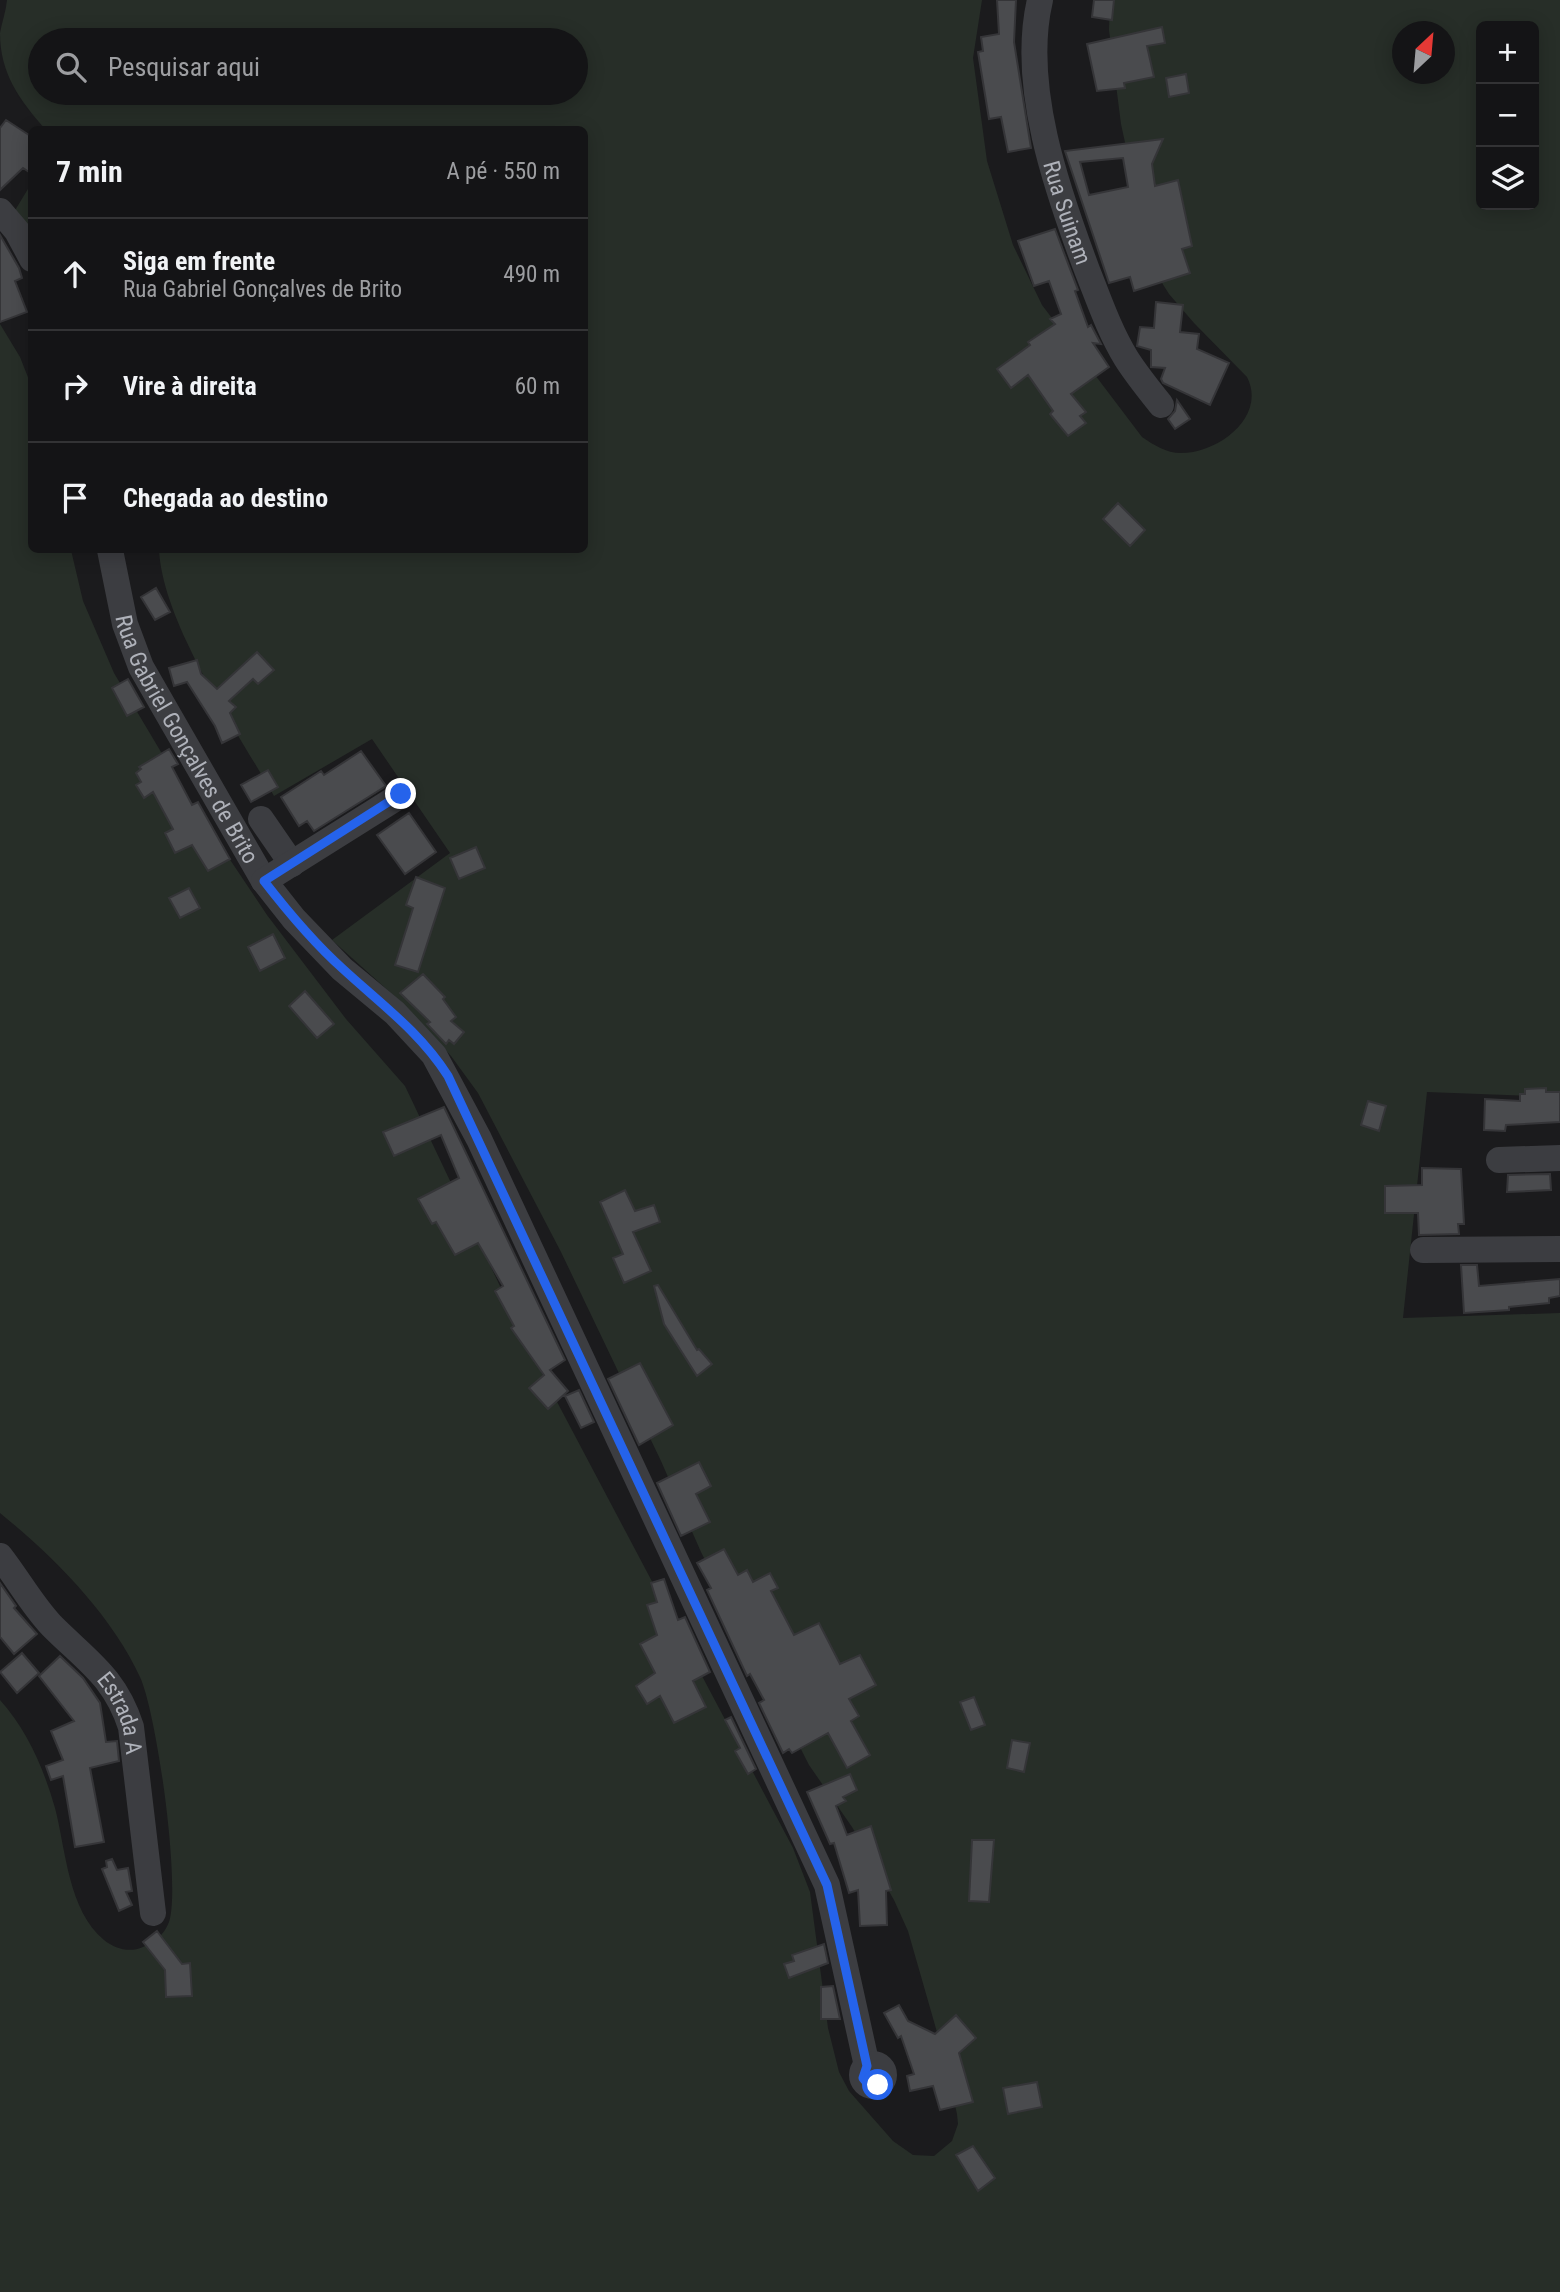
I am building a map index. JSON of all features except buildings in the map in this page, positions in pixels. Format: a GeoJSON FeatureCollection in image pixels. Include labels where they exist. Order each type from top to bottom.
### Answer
{"type":"FeatureCollection","features":[{"type":"Feature","properties":{"kind":"street","name":"Rua Suinam"},"geometry":{"type":"LineString","coordinates":[[1040,0],[1035,18],[1035,62],[1054,172],[1110,329],[1126,359],[1160,405]]}},
{"type":"Feature","properties":{"kind":"street"},"geometry":{"type":"LineString","coordinates":[[0,211],[17,231],[28,253]]}},
{"type":"Feature","properties":{"kind":"street","name":"Rua Gabriel Gonçalves de Brito"},"geometry":{"type":"LineString","coordinates":[[111,553],[125,624],[141,667],[264,881],[294,919],[342,969],[417,1035],[448,1076],[827,1885],[867,2066]]}},
{"type":"Feature","properties":{"kind":"street"},"geometry":{"type":"LineString","coordinates":[[264,881],[401,794]]}},
{"type":"Feature","properties":{"kind":"street"},"geometry":{"type":"LineString","coordinates":[[261,819],[292,864]]}},
{"type":"Feature","properties":{"kind":"street"},"geometry":{"type":"LineString","coordinates":[[1499,1160],[1560,1158]]}},
{"type":"Feature","properties":{"kind":"street"},"geometry":{"type":"LineString","coordinates":[[1423,1250],[1560,1249]]}},
{"type":"Feature","properties":{"kind":"street","name":"Estrada A"},"geometry":{"type":"LineString","coordinates":[[0,1556],[45,1618],[97,1666],[124,1705],[135,1754],[153,1913]]}},
{"type":"Feature","properties":{"kind":"shaded area"},"geometry":{"type":"Polygon","coordinates":[[[7,0],[982,0],[973,58],[987,161],[1013,245],[1042,305],[1142,437],[1165,450],[1181,453],[1210,447],[1236,430],[1250,405],[1251,391],[1247,377],[1194,323],[1169,294],[1152,267],[1121,124],[1109,30],[1110,0],[1560,0],[1560,1097],[1427,1092],[1403,1318],[1560,1313],[1560,2292],[0,2292],[0,1700],[26,1737],[40,1765],[55,1808],[76,1896],[83,1913],[104,1940],[118,1948],[133,1950],[159,1938],[169,1922],[172,1874],[160,1761],[147,1697],[140,1677],[128,1654],[97,1609],[41,1548],[0,1513],[0,324],[20,357],[28,377],[28,553],[72,553],[83,601],[114,673],[186,794],[267,915],[346,1019],[405,1086],[537,1364],[793,1848],[810,1892],[828,2028],[839,2072],[849,2091],[893,2141],[913,2155],[934,2156],[952,2141],[958,2124],[945,2060],[908,1931],[894,1900],[852,1827],[809,1765],[701,1552],[661,1461],[561,1252],[478,1093],[451,1056],[402,1003],[332,940],[450,853],[372,739],[274,796],[187,643],[164,579],[160,553],[588,553],[588,126],[42,126],[13,86],[1,48],[0,33],[7,0]]]}},
{"type":"Feature","properties":{"kind":"shaded area"},"geometry":{"type":"Polygon","coordinates":[[[28,189],[28,232],[14,212],[28,189]]]}},
{"type":"Feature","properties":{"kind":"route"},"geometry":{"type":"LineString","coordinates":[[401,794],[264,881],[294,919],[342,969],[417,1035],[448,1076],[827,1885],[867,2066],[862,2073],[863,2078],[868,2084],[878,2085]]}}]}
